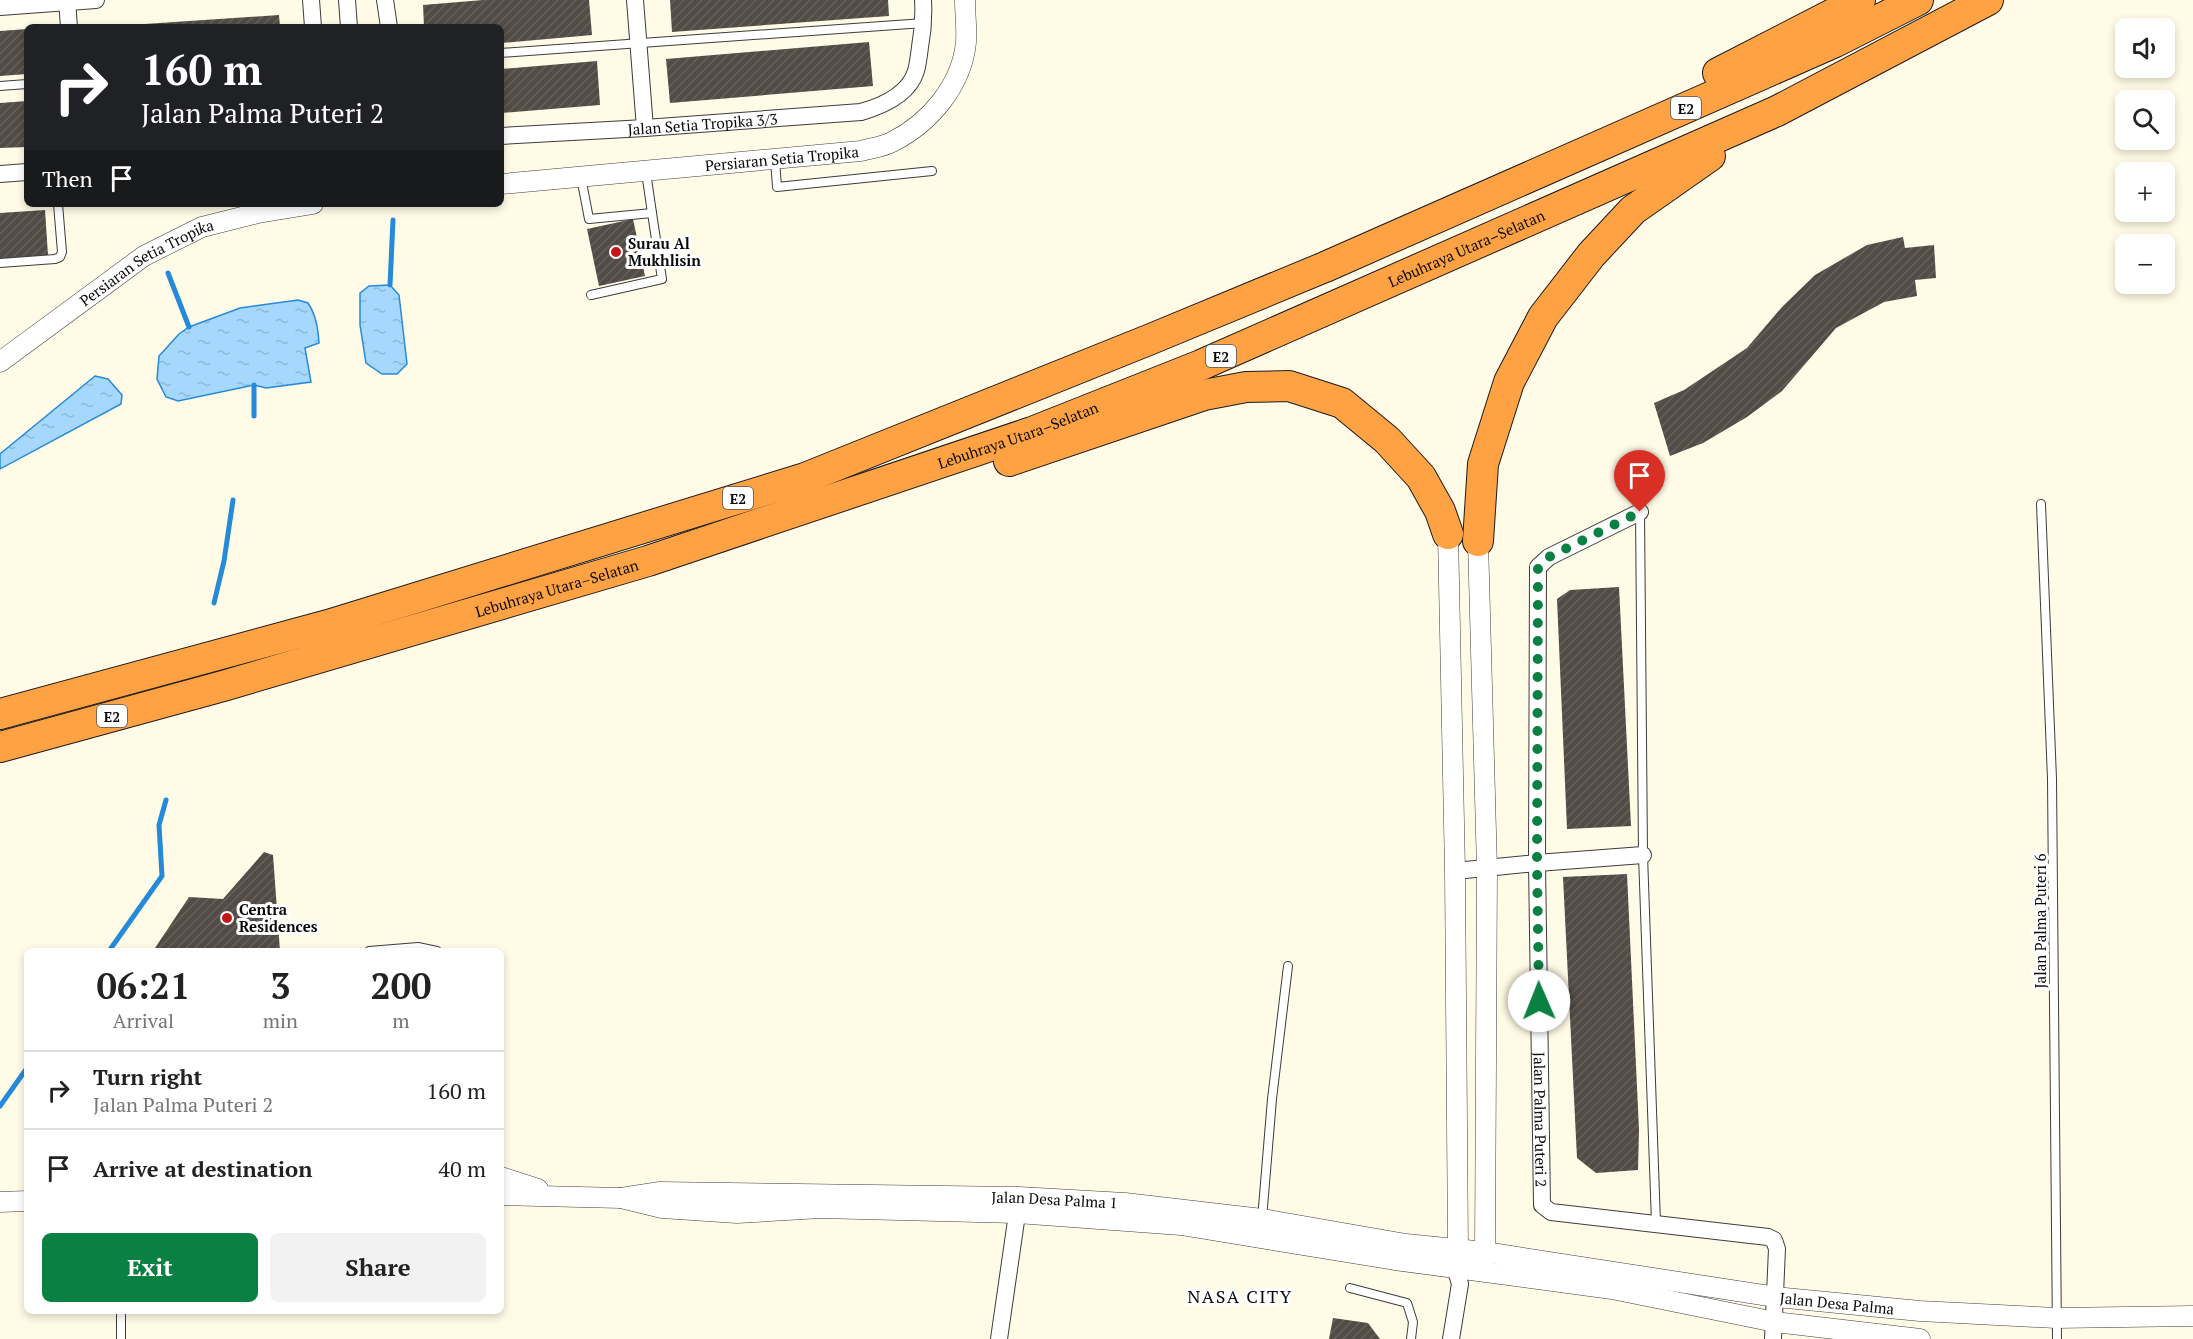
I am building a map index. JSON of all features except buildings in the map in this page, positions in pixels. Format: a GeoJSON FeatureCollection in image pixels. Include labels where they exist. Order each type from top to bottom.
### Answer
{"type":"FeatureCollection","features":[{"type":"Feature","properties":{"kind":"highway"},"geometry":{"type":"LineString","coordinates":[[1451,211],[1860,0]]}},
{"type":"Feature","properties":{"kind":"highway","name":"Lebuhraya Utara–Selatan"},"geometry":{"type":"LineString","coordinates":[[0,714],[328,625],[805,478],[1325,267],[1835,42],[1918,0]]}},
{"type":"Feature","properties":{"kind":"highway","name":"Lebuhraya Utara–Selatan"},"geometry":{"type":"LineString","coordinates":[[0,747],[223,686],[648,561],[1032,432],[1201,364],[1778,111],[1988,0]]}},
{"type":"Feature","properties":{"kind":"highway"},"geometry":{"type":"LineString","coordinates":[[1478,541],[1483,464],[1509,382],[1543,317],[1591,255],[1633,210],[1691,168],[1778,111]]}},
{"type":"Feature","properties":{"kind":"highway"},"geometry":{"type":"LineString","coordinates":[[648,561],[713,556],[763,544],[1204,395],[1257,387],[1289,386],[1342,403],[1387,440],[1420,477],[1440,511],[1448,534]]}},
{"type":"Feature","properties":{"kind":"street"},"geometry":{"type":"LineString","coordinates":[[0,7],[96,0]]}},
{"type":"Feature","properties":{"kind":"street"},"geometry":{"type":"LineString","coordinates":[[311,0],[313,24]]}},
{"type":"Feature","properties":{"kind":"street"},"geometry":{"type":"LineString","coordinates":[[347,0],[349,24]]}},
{"type":"Feature","properties":{"kind":"street"},"geometry":{"type":"LineString","coordinates":[[386,0],[389,24]]}},
{"type":"Feature","properties":{"kind":"street"},"geometry":{"type":"LineString","coordinates":[[635,0],[645,128]]}},
{"type":"Feature","properties":{"kind":"street"},"geometry":{"type":"LineString","coordinates":[[923,0],[924,22]]}},
{"type":"Feature","properties":{"kind":"street","name":"Persiaran Setia Tropika"},"geometry":{"type":"LineString","coordinates":[[504,184],[861,151],[891,143],[918,126],[949,92],[966,43],[965,0]]}},
{"type":"Feature","properties":{"kind":"street"},"geometry":{"type":"LineString","coordinates":[[67,1],[69,24]]}},
{"type":"Feature","properties":{"kind":"street","name":"Jalan Setia Tropika 3/3"},"geometry":{"type":"LineString","coordinates":[[504,136],[861,112],[874,108],[901,93],[910,82],[916,71],[924,22]]}},
{"type":"Feature","properties":{"kind":"street"},"geometry":{"type":"LineString","coordinates":[[0,174],[24,172]]}},
{"type":"Feature","properties":{"kind":"street","name":"Persiaran Setia Tropika"},"geometry":{"type":"LineString","coordinates":[[0,362],[153,251],[202,226],[295,207]]}},
{"type":"Feature","properties":{"kind":"street","name":"Jalan Palma Puteri 2"},"geometry":{"type":"LineString","coordinates":[[1640,512],[1549,557],[1538,567],[1537,863],[1542,1205],[1551,1212],[1768,1237],[1774,1240],[1777,1250],[1776,1297]]}},
{"type":"Feature","properties":{"kind":"street"},"geometry":{"type":"LineString","coordinates":[[1448,534],[1455,872],[1458,1267],[1451,1339]]}},
{"type":"Feature","properties":{"kind":"street"},"geometry":{"type":"LineString","coordinates":[[1458,1267],[1482,1261],[1487,868],[1478,541]]}},
{"type":"Feature","properties":{"kind":"street"},"geometry":{"type":"LineString","coordinates":[[1455,872],[1643,855]]}},
{"type":"Feature","properties":{"kind":"street"},"geometry":{"type":"LineString","coordinates":[[504,1178],[561,1196]]}},
{"type":"Feature","properties":{"kind":"street","name":"Jalan Desa Palma 1"},"geometry":{"type":"LineString","coordinates":[[504,1195],[621,1198],[660,1192],[1018,1205],[1125,1203],[1262,1219],[1406,1244],[1458,1267]]}},
{"type":"Feature","properties":{"kind":"street"},"geometry":{"type":"LineString","coordinates":[[0,1202],[24,1201]]}},
{"type":"Feature","properties":{"kind":"street"},"geometry":{"type":"LineString","coordinates":[[999,1339],[1018,1205]]}},
{"type":"Feature","properties":{"kind":"street","name":"Jalan Desa Palma 1"},"geometry":{"type":"LineString","coordinates":[[1018,1205],[1181,1225],[1395,1260],[1458,1267],[1482,1261]]}},
{"type":"Feature","properties":{"kind":"street","name":"Jalan Desa Palma"},"geometry":{"type":"LineString","coordinates":[[1482,1261],[1776,1297],[1920,1311],[2056,1318],[2193,1316]]}},
{"type":"Feature","properties":{"kind":"street","name":"Jalan Desa Palma"},"geometry":{"type":"LineString","coordinates":[[1482,1261],[1612,1289],[1774,1330],[1920,1339]]}},
{"type":"Feature","properties":{"kind":"street"},"geometry":{"type":"LineString","coordinates":[[1774,1330],[1776,1297]]}},
{"type":"Feature","properties":{"kind":"lane"},"geometry":{"type":"LineString","coordinates":[[504,53],[924,22]]}},
{"type":"Feature","properties":{"kind":"lane"},"geometry":{"type":"LineString","coordinates":[[0,86],[24,84]]}},
{"type":"Feature","properties":{"kind":"lane"},"geometry":{"type":"LineString","coordinates":[[775,160],[777,188],[932,171]]}},
{"type":"Feature","properties":{"kind":"lane"},"geometry":{"type":"LineString","coordinates":[[591,295],[662,279],[646,172]]}},
{"type":"Feature","properties":{"kind":"lane"},"geometry":{"type":"LineString","coordinates":[[581,177],[589,219],[652,213]]}},
{"type":"Feature","properties":{"kind":"lane"},"geometry":{"type":"LineString","coordinates":[[0,263],[60,257],[62,252],[58,207]]}},
{"type":"Feature","properties":{"kind":"lane","name":"Jalan Palma Puteri 6"},"geometry":{"type":"LineString","coordinates":[[2041,504],[2052,779],[2058,1339]]}},
{"type":"Feature","properties":{"kind":"lane"},"geometry":{"type":"LineString","coordinates":[[1640,512],[1643,855],[1656,1224]]}},
{"type":"Feature","properties":{"kind":"lane"},"geometry":{"type":"LineString","coordinates":[[406,948],[423,948]]}},
{"type":"Feature","properties":{"kind":"lane"},"geometry":{"type":"LineString","coordinates":[[1262,1219],[1272,1099],[1288,966]]}},
{"type":"Feature","properties":{"kind":"lane"},"geometry":{"type":"LineString","coordinates":[[1350,1288],[1407,1303],[1413,1322],[1411,1339]]}},
{"type":"Feature","properties":{"kind":"lane"},"geometry":{"type":"LineString","coordinates":[[121,1314],[121,1339]]}},
{"type":"Feature","properties":{"kind":"water"},"geometry":{"type":"Polygon","coordinates":[[[390,285],[399,295],[407,364],[397,374],[382,374],[366,363],[360,325],[360,293],[369,286],[390,285]]]}},
{"type":"Feature","properties":{"kind":"water"},"geometry":{"type":"Polygon","coordinates":[[[298,300],[308,303],[317,327],[319,343],[305,348],[311,382],[266,388],[254,385],[178,401],[166,397],[157,379],[159,356],[179,334],[189,327],[240,308],[298,300]]]}},
{"type":"Feature","properties":{"kind":"water"},"geometry":{"type":"Polygon","coordinates":[[[95,376],[108,379],[122,395],[121,404],[0,469],[0,454],[95,376]]]}},
{"type":"Feature","properties":{"kind":"waterway"},"geometry":{"type":"LineString","coordinates":[[390,285],[393,220]]}},
{"type":"Feature","properties":{"kind":"waterway"},"geometry":{"type":"LineString","coordinates":[[168,273],[189,327]]}},
{"type":"Feature","properties":{"kind":"waterway"},"geometry":{"type":"LineString","coordinates":[[254,385],[254,416]]}},
{"type":"Feature","properties":{"kind":"waterway"},"geometry":{"type":"LineString","coordinates":[[214,603],[224,561],[233,500]]}},
{"type":"Feature","properties":{"kind":"waterway"},"geometry":{"type":"LineString","coordinates":[[111,948],[162,876],[159,825],[166,800]]}},
{"type":"Feature","properties":{"kind":"waterway"},"geometry":{"type":"LineString","coordinates":[[0,1106],[24,1072]]}},
{"type":"Feature","properties":{"kind":"place","name":"Surau Al Mukhlisin"},"geometry":{"type":"Point","coordinates":[616,252]}},
{"type":"Feature","properties":{"kind":"place","name":"Centra Residences"},"geometry":{"type":"Point","coordinates":[227,918]}},
{"type":"Feature","properties":{"kind":"district","name":"NASA CITY"},"geometry":{"type":"Point","coordinates":[1240,1296]}},
{"type":"Feature","properties":{"kind":"route"},"geometry":{"type":"LineString","coordinates":[[1539,1001],[1538,567],[1549,557],[1640,512]]}}]}
